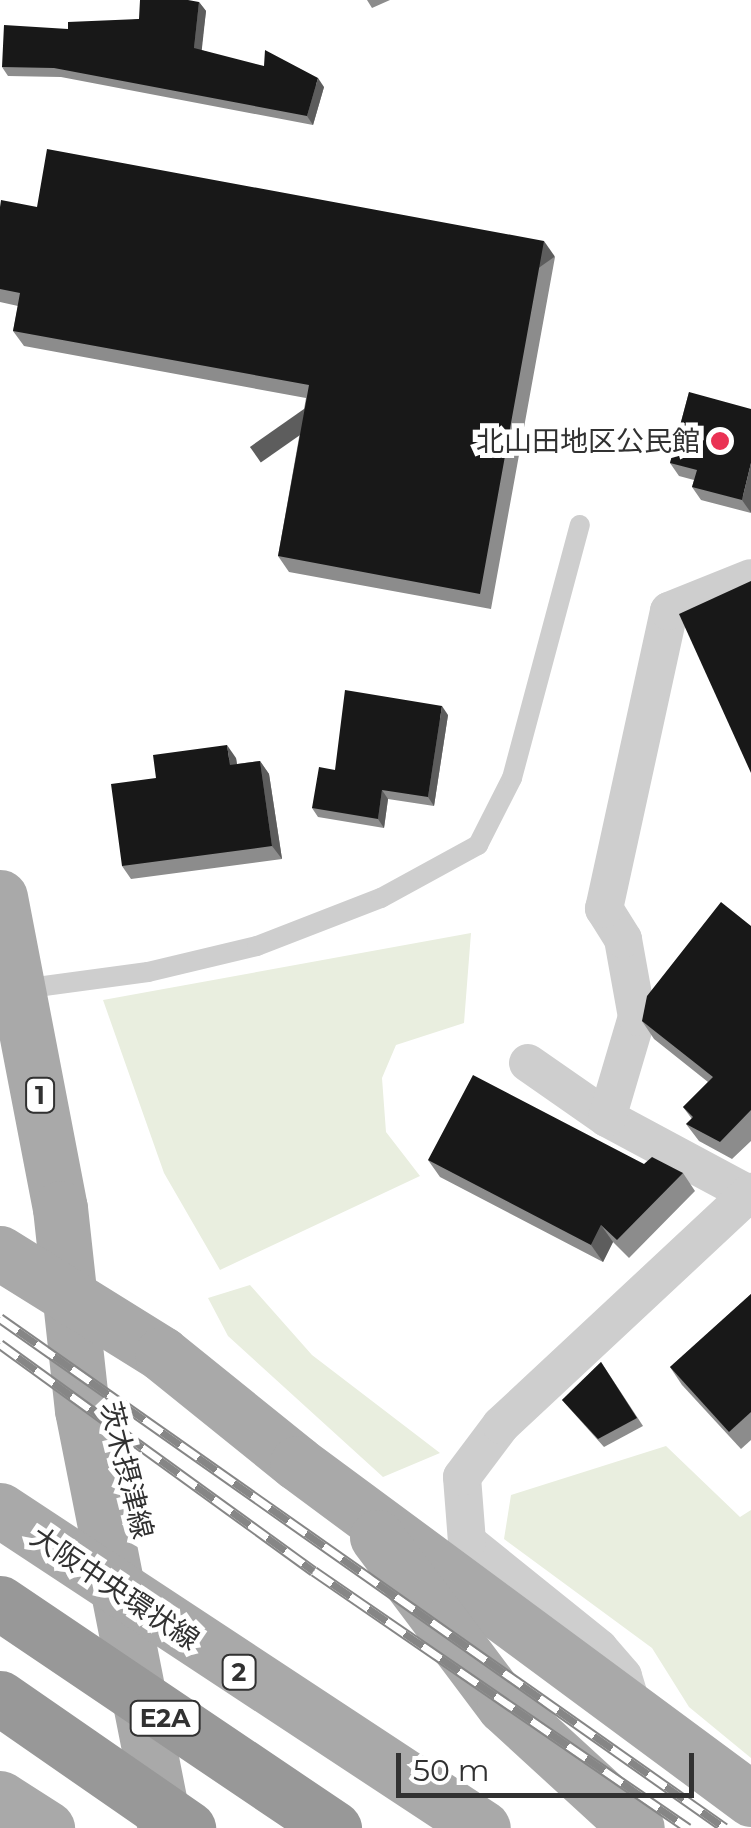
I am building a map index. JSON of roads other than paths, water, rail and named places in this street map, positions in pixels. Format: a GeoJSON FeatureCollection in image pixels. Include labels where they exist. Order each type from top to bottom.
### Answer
{"type":"FeatureCollection","features":[{"type":"Feature","properties":{"kind":"highway","name":"E2A"},"geometry":{"type":"LineString","coordinates":[[0,1603],[334,1828]]}},
{"type":"Feature","properties":{"kind":"highway"},"geometry":{"type":"LineString","coordinates":[[0,1698],[173,1825]]}},
{"type":"Feature","properties":{"kind":"main road","name":"茨木摂津線"},"geometry":{"type":"LineString","coordinates":[[0,897],[22,989],[69,1295],[82,1410],[122,1518],[173,1825]]}},
{"type":"Feature","properties":{"kind":"main road"},"geometry":{"type":"LineString","coordinates":[[0,1253],[162,1354],[352,1502],[632,1706],[751,1799]]}},
{"type":"Feature","properties":{"kind":"main road"},"geometry":{"type":"LineString","coordinates":[[352,1502],[478,1676],[564,1766],[637,1828]]}},
{"type":"Feature","properties":{"kind":"main road","name":"大阪中央環状線"},"geometry":{"type":"LineString","coordinates":[[0,1510],[483,1828]]}},
{"type":"Feature","properties":{"kind":"main road"},"geometry":{"type":"LineString","coordinates":[[0,1798],[47,1828]]}},
{"type":"Feature","properties":{"kind":"street"},"geometry":{"type":"LineString","coordinates":[[607,1118],[636,1016],[623,938],[604,909],[669,611],[751,578]]}},
{"type":"Feature","properties":{"kind":"street"},"geometry":{"type":"LineString","coordinates":[[528,1063],[607,1118],[750,1193],[501,1425],[462,1477],[466,1542],[599,1648],[623,1676],[632,1706]]}},
{"type":"Feature","properties":{"kind":"lane"},"geometry":{"type":"LineString","coordinates":[[22,989],[85,976],[148,972],[257,946],[381,898],[478,845],[512,778],[580,525]]}},
{"type":"Feature","properties":{"kind":"railway"},"geometry":{"type":"LineString","coordinates":[[0,1318],[725,1828]]}},
{"type":"Feature","properties":{"kind":"railway"},"geometry":{"type":"LineString","coordinates":[[0,1344],[314,1571],[688,1828]]}},
{"type":"Feature","properties":{"kind":"place","name":"北山田地区公民館"},"geometry":{"type":"Point","coordinates":[720,441]}}]}
